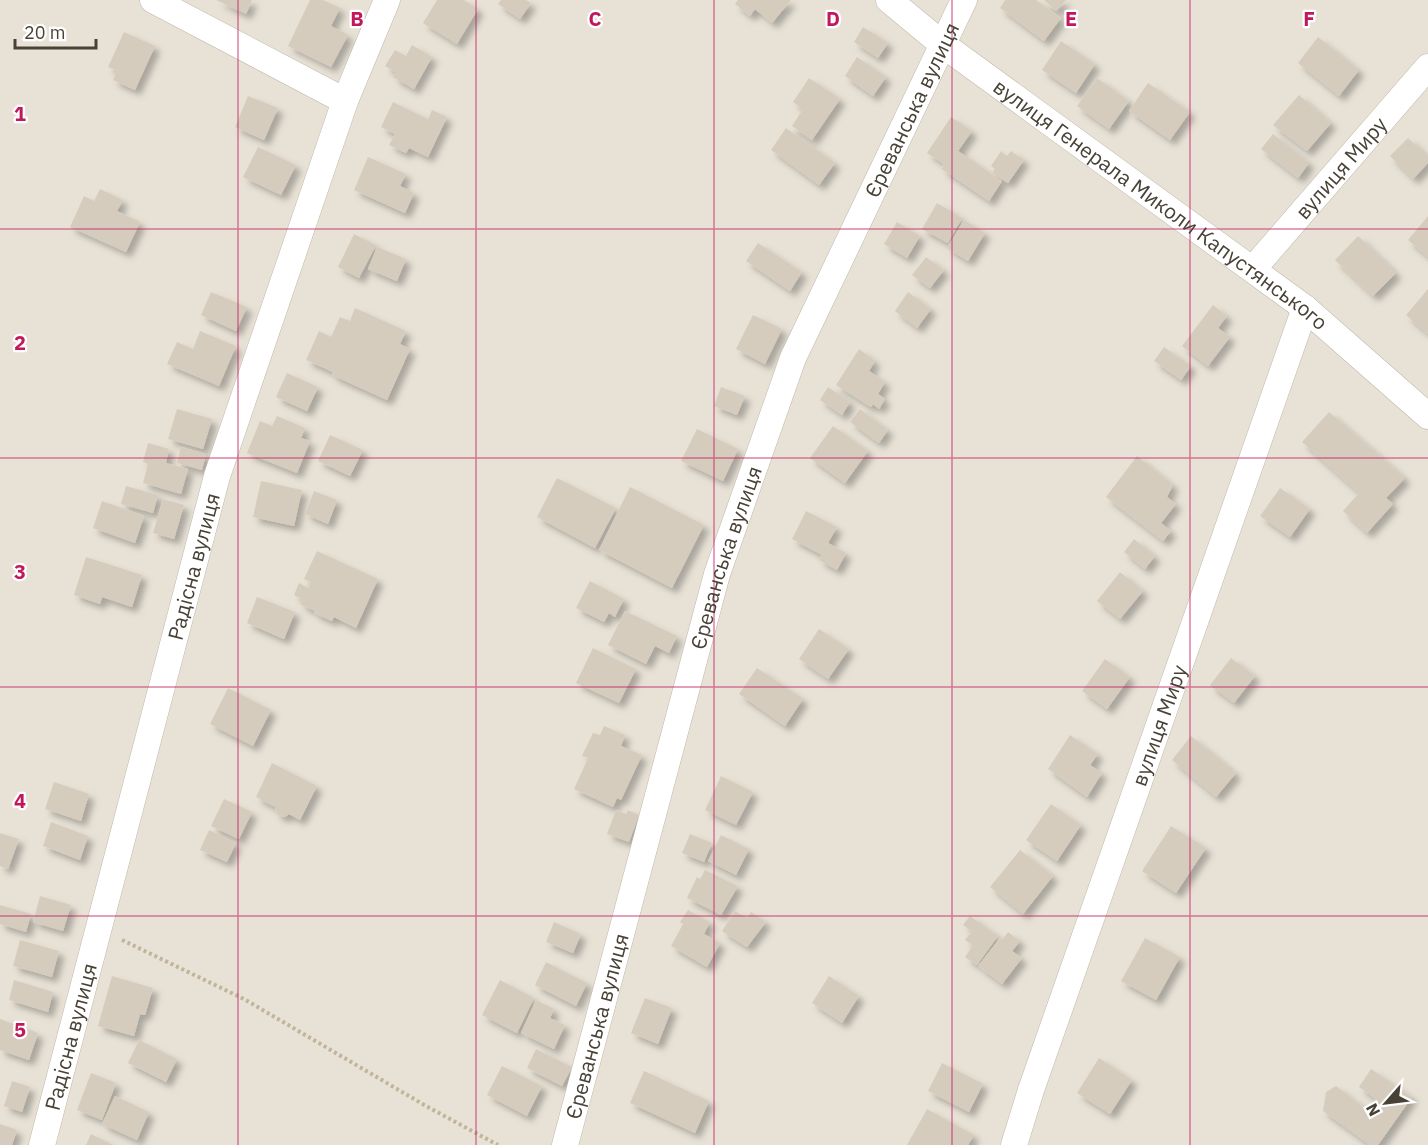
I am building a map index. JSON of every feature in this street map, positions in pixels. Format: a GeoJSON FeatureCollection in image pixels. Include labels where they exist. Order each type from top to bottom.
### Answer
{"type":"FeatureCollection","features":[{"type":"Feature","properties":{"kind":"street"},"geometry":{"type":"LineString","coordinates":[[153,0],[345,101]]}},
{"type":"Feature","properties":{"kind":"street","name":"Радісна вулиця"},"geometry":{"type":"LineString","coordinates":[[42,1145],[217,476],[345,101],[387,0]]}},
{"type":"Feature","properties":{"kind":"street","name":"вулиця Генерала Миколи Капустянського"},"geometry":{"type":"LineString","coordinates":[[889,0],[942,44],[1305,308],[1428,416]]}},
{"type":"Feature","properties":{"kind":"street","name":"Єреванська вулиця"},"geometry":{"type":"LineString","coordinates":[[566,1145],[717,574],[793,358],[964,0]]}},
{"type":"Feature","properties":{"kind":"street","name":"вулиця Миру"},"geometry":{"type":"LineString","coordinates":[[1253,269],[1428,67]]}},
{"type":"Feature","properties":{"kind":"street","name":"вулиця Миру"},"geometry":{"type":"LineString","coordinates":[[1014,1145],[1305,308]]}},
{"type":"Feature","properties":{"kind":"path"},"geometry":{"type":"LineString","coordinates":[[98,929],[244,999],[426,1107],[498,1145]]}},
{"type":"Feature","properties":{"kind":"shaded area"},"geometry":{"type":"Polygon","coordinates":[[[0,0],[1428,0],[1428,1145],[0,1145],[0,0]]]}},
{"type":"Feature","properties":{"kind":"building"},"geometry":{"type":"Polygon","coordinates":[[[216,0],[252,0],[246,14],[216,0]]]}},
{"type":"Feature","properties":{"kind":"building"},"geometry":{"type":"Polygon","coordinates":[[[310,0],[323,0],[340,8],[331,26],[348,35],[331,67],[288,46],[310,0]]]}},
{"type":"Feature","properties":{"kind":"building"},"geometry":{"type":"Polygon","coordinates":[[[437,0],[464,0],[478,9],[457,44],[423,23],[437,0]]]}},
{"type":"Feature","properties":{"kind":"building"},"geometry":{"type":"Polygon","coordinates":[[[501,0],[526,0],[531,3],[520,19],[498,4],[501,0]]]}},
{"type":"Feature","properties":{"kind":"building"},"geometry":{"type":"Polygon","coordinates":[[[738,0],[791,0],[772,23],[755,9],[750,16],[735,4],[738,0]]]}},
{"type":"Feature","properties":{"kind":"building"},"geometry":{"type":"Polygon","coordinates":[[[1005,0],[1036,0],[1061,18],[1044,41],[1000,8],[1005,0]]]}},
{"type":"Feature","properties":{"kind":"building"},"geometry":{"type":"Polygon","coordinates":[[[1044,0],[1066,0],[1056,11],[1044,0]]]}},
{"type":"Feature","properties":{"kind":"building"},"geometry":{"type":"Polygon","coordinates":[[[863,27],[888,43],[878,58],[854,42],[863,27]]]}},
{"type":"Feature","properties":{"kind":"building"},"geometry":{"type":"Polygon","coordinates":[[[124,32],[155,46],[135,90],[113,80],[117,71],[108,67],[124,32]]]}},
{"type":"Feature","properties":{"kind":"building"},"geometry":{"type":"Polygon","coordinates":[[[1318,37],[1359,70],[1339,96],[1298,63],[1318,37]]]}},
{"type":"Feature","properties":{"kind":"building"},"geometry":{"type":"Polygon","coordinates":[[[1061,41],[1095,64],[1076,93],[1042,70],[1061,41]]]}},
{"type":"Feature","properties":{"kind":"building"},"geometry":{"type":"Polygon","coordinates":[[[412,45],[432,57],[414,89],[393,77],[396,72],[385,66],[395,50],[406,56],[412,45]]]}},
{"type":"Feature","properties":{"kind":"building"},"geometry":{"type":"Polygon","coordinates":[[[857,57],[886,77],[873,96],[845,76],[857,57]]]}},
{"type":"Feature","properties":{"kind":"building"},"geometry":{"type":"Polygon","coordinates":[[[809,78],[840,99],[812,140],[792,126],[803,109],[793,102],[809,78]]]}},
{"type":"Feature","properties":{"kind":"building"},"geometry":{"type":"Polygon","coordinates":[[[1097,78],[1129,101],[1109,129],[1077,106],[1097,78]]]}},
{"type":"Feature","properties":{"kind":"building"},"geometry":{"type":"Polygon","coordinates":[[[1148,83],[1190,112],[1170,140],[1129,111],[1148,83]]]}},
{"type":"Feature","properties":{"kind":"building"},"geometry":{"type":"Polygon","coordinates":[[[1299,95],[1331,123],[1307,151],[1273,125],[1299,95]]]}},
{"type":"Feature","properties":{"kind":"building"},"geometry":{"type":"Polygon","coordinates":[[[248,96],[278,108],[264,140],[235,127],[248,96]]]}},
{"type":"Feature","properties":{"kind":"building"},"geometry":{"type":"Polygon","coordinates":[[[393,102],[428,119],[432,110],[447,117],[428,157],[409,148],[406,153],[389,145],[395,134],[381,127],[393,102]]]}},
{"type":"Feature","properties":{"kind":"building"},"geometry":{"type":"Polygon","coordinates":[[[951,117],[972,131],[958,151],[1002,181],[989,201],[942,169],[944,164],[927,153],[951,117]]]}},
{"type":"Feature","properties":{"kind":"building"},"geometry":{"type":"Polygon","coordinates":[[[786,128],[835,163],[819,185],[771,150],[786,128]]]}},
{"type":"Feature","properties":{"kind":"building"},"geometry":{"type":"Polygon","coordinates":[[[1273,134],[1309,163],[1298,178],[1261,149],[1273,134]]]}},
{"type":"Feature","properties":{"kind":"building"},"geometry":{"type":"Polygon","coordinates":[[[1408,138],[1428,157],[1428,163],[1413,179],[1390,156],[1408,138]]]}},
{"type":"Feature","properties":{"kind":"building"},"geometry":{"type":"Polygon","coordinates":[[[258,147],[296,165],[281,195],[243,177],[258,147]]]}},
{"type":"Feature","properties":{"kind":"building"},"geometry":{"type":"Polygon","coordinates":[[[1001,151],[1007,156],[1011,151],[1024,160],[1008,183],[992,173],[995,169],[991,166],[1001,151]]]}},
{"type":"Feature","properties":{"kind":"building"},"geometry":{"type":"Polygon","coordinates":[[[368,157],[406,174],[400,186],[414,193],[405,213],[354,190],[368,157]]]}},
{"type":"Feature","properties":{"kind":"building"},"geometry":{"type":"Polygon","coordinates":[[[100,189],[123,200],[117,211],[140,222],[126,252],[70,227],[84,196],[94,201],[100,189]]]}},
{"type":"Feature","properties":{"kind":"building"},"geometry":{"type":"Polygon","coordinates":[[[937,203],[962,218],[948,243],[922,229],[937,203]]]}},
{"type":"Feature","properties":{"kind":"building"},"geometry":{"type":"Polygon","coordinates":[[[1428,216],[1428,257],[1408,240],[1428,216]]]}},
{"type":"Feature","properties":{"kind":"building"},"geometry":{"type":"Polygon","coordinates":[[[964,220],[985,233],[968,261],[947,248],[964,220]]]}},
{"type":"Feature","properties":{"kind":"building"},"geometry":{"type":"Polygon","coordinates":[[[897,222],[920,236],[907,258],[884,244],[897,222]]]}},
{"type":"Feature","properties":{"kind":"building"},"geometry":{"type":"Polygon","coordinates":[[[354,234],[376,245],[359,278],[338,267],[354,234]]]}},
{"type":"Feature","properties":{"kind":"building"},"geometry":{"type":"Polygon","coordinates":[[[1358,236],[1396,273],[1373,296],[1335,260],[1358,236]]]}},
{"type":"Feature","properties":{"kind":"building"},"geometry":{"type":"Polygon","coordinates":[[[758,243],[802,272],[790,291],[746,261],[758,243]]]}},
{"type":"Feature","properties":{"kind":"building"},"geometry":{"type":"Polygon","coordinates":[[[377,247],[406,259],[397,281],[368,269],[377,247]]]}},
{"type":"Feature","properties":{"kind":"building"},"geometry":{"type":"Polygon","coordinates":[[[926,257],[944,270],[930,288],[912,275],[926,257]]]}},
{"type":"Feature","properties":{"kind":"building"},"geometry":{"type":"Polygon","coordinates":[[[1428,289],[1428,334],[1406,315],[1428,289]]]}},
{"type":"Feature","properties":{"kind":"building"},"geometry":{"type":"Polygon","coordinates":[[[211,292],[247,307],[236,331],[201,315],[211,292]]]}},
{"type":"Feature","properties":{"kind":"building"},"geometry":{"type":"Polygon","coordinates":[[[908,292],[931,309],[917,328],[895,311],[908,292]]]}},
{"type":"Feature","properties":{"kind":"building"},"geometry":{"type":"Polygon","coordinates":[[[1213,305],[1227,316],[1218,328],[1230,337],[1208,366],[1182,346],[1213,305]]]}},
{"type":"Feature","properties":{"kind":"building"},"geometry":{"type":"Polygon","coordinates":[[[355,308],[406,331],[400,344],[410,349],[387,400],[332,375],[333,372],[306,360],[319,331],[331,337],[340,317],[350,321],[355,308]]]}},
{"type":"Feature","properties":{"kind":"building"},"geometry":{"type":"Polygon","coordinates":[[[753,315],[782,329],[765,364],[736,349],[753,315]]]}},
{"type":"Feature","properties":{"kind":"building"},"geometry":{"type":"Polygon","coordinates":[[[200,331],[236,346],[219,386],[167,364],[177,342],[193,349],[200,331]]]}},
{"type":"Feature","properties":{"kind":"building"},"geometry":{"type":"Polygon","coordinates":[[[1164,347],[1191,366],[1181,380],[1154,361],[1164,347]]]}},
{"type":"Feature","properties":{"kind":"building"},"geometry":{"type":"Polygon","coordinates":[[[859,349],[875,361],[869,371],[885,382],[878,394],[885,399],[879,409],[873,404],[871,407],[836,385],[859,349]]]}},
{"type":"Feature","properties":{"kind":"building"},"geometry":{"type":"Polygon","coordinates":[[[287,373],[318,387],[307,411],[276,397],[287,373]]]}},
{"type":"Feature","properties":{"kind":"building"},"geometry":{"type":"Polygon","coordinates":[[[721,387],[745,396],[737,415],[714,406],[721,387]]]}},
{"type":"Feature","properties":{"kind":"building"},"geometry":{"type":"Polygon","coordinates":[[[828,387],[850,402],[842,415],[820,400],[828,387]]]}},
{"type":"Feature","properties":{"kind":"building"},"geometry":{"type":"Polygon","coordinates":[[[177,409],[212,419],[203,449],[168,439],[177,409]]]}},
{"type":"Feature","properties":{"kind":"building"},"geometry":{"type":"Polygon","coordinates":[[[860,409],[888,430],[879,443],[850,422],[860,409]]]}},
{"type":"Feature","properties":{"kind":"building"},"geometry":{"type":"Polygon","coordinates":[[[1329,412],[1405,478],[1386,498],[1393,504],[1367,533],[1343,511],[1359,493],[1302,442],[1329,412]]]}},
{"type":"Feature","properties":{"kind":"building"},"geometry":{"type":"Polygon","coordinates":[[[277,416],[305,428],[301,438],[310,441],[297,473],[247,453],[260,421],[272,426],[277,416]]]}},
{"type":"Feature","properties":{"kind":"building"},"geometry":{"type":"Polygon","coordinates":[[[833,426],[868,451],[845,483],[810,458],[833,426]]]}},
{"type":"Feature","properties":{"kind":"building"},"geometry":{"type":"Polygon","coordinates":[[[697,429],[738,449],[723,481],[681,461],[697,429]]]}},
{"type":"Feature","properties":{"kind":"building"},"geometry":{"type":"Polygon","coordinates":[[[330,435],[363,450],[350,476],[318,461],[330,435]]]}},
{"type":"Feature","properties":{"kind":"building"},"geometry":{"type":"Polygon","coordinates":[[[148,443],[169,449],[166,463],[188,469],[181,494],[143,483],[148,464],[143,462],[148,443]]]}},
{"type":"Feature","properties":{"kind":"building"},"geometry":{"type":"Polygon","coordinates":[[[181,447],[206,454],[202,470],[177,463],[181,447]]]}},
{"type":"Feature","properties":{"kind":"building"},"geometry":{"type":"Polygon","coordinates":[[[1137,456],[1173,485],[1167,497],[1176,504],[1161,523],[1171,531],[1163,541],[1106,497],[1137,456]]]}},
{"type":"Feature","properties":{"kind":"building"},"geometry":{"type":"Polygon","coordinates":[[[557,478],[616,508],[595,548],[537,517],[557,478]]]}},
{"type":"Feature","properties":{"kind":"building"},"geometry":{"type":"Polygon","coordinates":[[[261,481],[302,490],[294,526],[253,517],[261,481]]]}},
{"type":"Feature","properties":{"kind":"building"},"geometry":{"type":"Polygon","coordinates":[[[126,486],[158,495],[153,513],[121,504],[126,486]]]}},
{"type":"Feature","properties":{"kind":"building"},"geometry":{"type":"Polygon","coordinates":[[[630,487],[704,525],[672,588],[599,550],[630,487]]]}},
{"type":"Feature","properties":{"kind":"building"},"geometry":{"type":"Polygon","coordinates":[[[1280,488],[1310,509],[1290,537],[1260,516],[1280,488]]]}},
{"type":"Feature","properties":{"kind":"building"},"geometry":{"type":"Polygon","coordinates":[[[314,491],[337,500],[328,524],[305,514],[314,491]]]}},
{"type":"Feature","properties":{"kind":"building"},"geometry":{"type":"Polygon","coordinates":[[[163,499],[184,505],[174,539],[153,533],[163,499]]]}},
{"type":"Feature","properties":{"kind":"building"},"geometry":{"type":"Polygon","coordinates":[[[102,501],[144,516],[135,543],[93,528],[102,501]]]}},
{"type":"Feature","properties":{"kind":"building"},"geometry":{"type":"Polygon","coordinates":[[[806,511],[837,527],[828,543],[846,553],[837,570],[819,560],[822,555],[792,539],[806,511]]]}},
{"type":"Feature","properties":{"kind":"building"},"geometry":{"type":"Polygon","coordinates":[[[1134,539],[1155,556],[1145,569],[1124,552],[1134,539]]]}},
{"type":"Feature","properties":{"kind":"building"},"geometry":{"type":"Polygon","coordinates":[[[317,551],[378,579],[356,628],[334,617],[332,621],[314,613],[315,611],[300,604],[303,600],[294,595],[299,583],[308,588],[311,582],[304,579],[317,551]]]}},
{"type":"Feature","properties":{"kind":"building"},"geometry":{"type":"Polygon","coordinates":[[[86,557],[142,575],[132,607],[102,597],[100,604],[74,595],[86,557]]]}},
{"type":"Feature","properties":{"kind":"building"},"geometry":{"type":"Polygon","coordinates":[[[1120,572],[1143,591],[1120,619],[1097,601],[1120,572]]]}},
{"type":"Feature","properties":{"kind":"building"},"geometry":{"type":"Polygon","coordinates":[[[590,581],[624,599],[615,617],[609,613],[604,622],[576,608],[590,581]]]}},
{"type":"Feature","properties":{"kind":"building"},"geometry":{"type":"Polygon","coordinates":[[[257,597],[295,612],[284,639],[247,623],[257,597]]]}},
{"type":"Feature","properties":{"kind":"building"},"geometry":{"type":"Polygon","coordinates":[[[625,611],[677,636],[669,653],[655,646],[646,664],[608,645],[625,611]]]}},
{"type":"Feature","properties":{"kind":"building"},"geometry":{"type":"Polygon","coordinates":[[[819,629],[849,649],[828,679],[799,659],[819,629]]]}},
{"type":"Feature","properties":{"kind":"building"},"geometry":{"type":"Polygon","coordinates":[[[593,648],[636,669],[619,703],[576,683],[593,648]]]}},
{"type":"Feature","properties":{"kind":"building"},"geometry":{"type":"Polygon","coordinates":[[[1231,658],[1255,676],[1234,703],[1210,685],[1231,658]]]}},
{"type":"Feature","properties":{"kind":"building"},"geometry":{"type":"Polygon","coordinates":[[[1105,659],[1130,677],[1107,709],[1082,691],[1105,659]]]}},
{"type":"Feature","properties":{"kind":"building"},"geometry":{"type":"Polygon","coordinates":[[[757,668],[803,699],[785,726],[739,694],[757,668]]]}},
{"type":"Feature","properties":{"kind":"building"},"geometry":{"type":"Polygon","coordinates":[[[228,688],[271,710],[253,746],[210,724],[228,688]]]}},
{"type":"Feature","properties":{"kind":"building"},"geometry":{"type":"Polygon","coordinates":[[[604,726],[625,735],[621,746],[642,755],[621,800],[617,798],[613,807],[574,789],[588,758],[582,756],[593,733],[600,735],[604,726]]]}},
{"type":"Feature","properties":{"kind":"building"},"geometry":{"type":"Polygon","coordinates":[[[1070,735],[1098,754],[1090,765],[1102,773],[1087,797],[1048,769],[1070,735]]]}},
{"type":"Feature","properties":{"kind":"building"},"geometry":{"type":"Polygon","coordinates":[[[1191,736],[1236,773],[1216,797],[1172,760],[1191,736]]]}},
{"type":"Feature","properties":{"kind":"building"},"geometry":{"type":"Polygon","coordinates":[[[272,763],[317,786],[300,820],[289,814],[285,817],[277,815],[275,807],[256,797],[272,763]]]}},
{"type":"Feature","properties":{"kind":"building"},"geometry":{"type":"Polygon","coordinates":[[[721,776],[753,792],[736,825],[705,810],[721,776]]]}},
{"type":"Feature","properties":{"kind":"building"},"geometry":{"type":"Polygon","coordinates":[[[54,782],[89,794],[81,821],[45,809],[54,782]]]}},
{"type":"Feature","properties":{"kind":"building"},"geometry":{"type":"Polygon","coordinates":[[[224,799],[252,812],[239,839],[211,826],[224,799]]]}},
{"type":"Feature","properties":{"kind":"building"},"geometry":{"type":"Polygon","coordinates":[[[1051,804],[1081,825],[1057,861],[1026,840],[1051,804]]]}},
{"type":"Feature","properties":{"kind":"building"},"geometry":{"type":"Polygon","coordinates":[[[616,810],[626,814],[628,810],[639,815],[629,842],[607,834],[616,810]]]}},
{"type":"Feature","properties":{"kind":"building"},"geometry":{"type":"Polygon","coordinates":[[[51,822],[88,836],[80,860],[43,846],[51,822]]]}},
{"type":"Feature","properties":{"kind":"building"},"geometry":{"type":"Polygon","coordinates":[[[1171,826],[1206,848],[1176,893],[1142,871],[1171,826]]]}},
{"type":"Feature","properties":{"kind":"building"},"geometry":{"type":"Polygon","coordinates":[[[209,830],[236,843],[227,862],[200,850],[209,830]]]}},
{"type":"Feature","properties":{"kind":"building"},"geometry":{"type":"Polygon","coordinates":[[[0,833],[19,839],[8,869],[0,866],[0,833]]]}},
{"type":"Feature","properties":{"kind":"building"},"geometry":{"type":"Polygon","coordinates":[[[690,834],[712,843],[704,862],[682,853],[690,834]]]}},
{"type":"Feature","properties":{"kind":"building"},"geometry":{"type":"Polygon","coordinates":[[[721,835],[749,849],[736,875],[708,861],[721,835]]]}},
{"type":"Feature","properties":{"kind":"building"},"geometry":{"type":"Polygon","coordinates":[[[1020,850],[1053,876],[1023,914],[990,887],[1020,850]]]}},
{"type":"Feature","properties":{"kind":"building"},"geometry":{"type":"Polygon","coordinates":[[[705,870],[738,886],[721,915],[687,898],[697,877],[700,879],[705,870]]]}},
{"type":"Feature","properties":{"kind":"building"},"geometry":{"type":"Polygon","coordinates":[[[40,896],[71,905],[63,931],[33,922],[40,896]]]}},
{"type":"Feature","properties":{"kind":"building"},"geometry":{"type":"Polygon","coordinates":[[[0,905],[31,914],[26,932],[0,924],[0,905]]]}},
{"type":"Feature","properties":{"kind":"building"},"geometry":{"type":"Polygon","coordinates":[[[688,910],[710,922],[704,934],[720,943],[707,967],[671,946],[683,924],[680,922],[688,910]]]}},
{"type":"Feature","properties":{"kind":"building"},"geometry":{"type":"Polygon","coordinates":[[[735,911],[747,918],[751,912],[766,922],[747,947],[722,931],[735,911]]]}},
{"type":"Feature","properties":{"kind":"building"},"geometry":{"type":"Polygon","coordinates":[[[970,916],[998,936],[977,965],[965,957],[973,945],[965,940],[972,931],[963,925],[970,916]]]}},
{"type":"Feature","properties":{"kind":"building"},"geometry":{"type":"Polygon","coordinates":[[[554,922],[581,934],[573,953],[546,942],[554,922]]]}},
{"type":"Feature","properties":{"kind":"building"},"geometry":{"type":"Polygon","coordinates":[[[1008,932],[1020,941],[1012,951],[1022,958],[1002,984],[978,966],[1000,938],[1002,940],[1008,932]]]}},
{"type":"Feature","properties":{"kind":"building"},"geometry":{"type":"Polygon","coordinates":[[[1145,938],[1180,957],[1156,1000],[1121,981],[1145,938]]]}},
{"type":"Feature","properties":{"kind":"building"},"geometry":{"type":"Polygon","coordinates":[[[20,940],[59,951],[52,977],[13,966],[20,940]]]}},
{"type":"Feature","properties":{"kind":"building"},"geometry":{"type":"Polygon","coordinates":[[[546,962],[587,983],[576,1006],[535,985],[546,962]]]}},
{"type":"Feature","properties":{"kind":"building"},"geometry":{"type":"Polygon","coordinates":[[[112,976],[153,988],[145,1015],[140,1014],[134,1036],[98,1026],[112,976]]]}},
{"type":"Feature","properties":{"kind":"building"},"geometry":{"type":"Polygon","coordinates":[[[829,976],[859,996],[842,1023],[812,1003],[829,976]]]}},
{"type":"Feature","properties":{"kind":"building"},"geometry":{"type":"Polygon","coordinates":[[[14,980],[53,992],[48,1012],[9,1000],[14,980]]]}},
{"type":"Feature","properties":{"kind":"building"},"geometry":{"type":"Polygon","coordinates":[[[500,980],[534,998],[517,1033],[482,1015],[500,980]]]}},
{"type":"Feature","properties":{"kind":"building"},"geometry":{"type":"Polygon","coordinates":[[[645,998],[672,1008],[658,1044],[631,1033],[645,998]]]}},
{"type":"Feature","properties":{"kind":"building"},"geometry":{"type":"Polygon","coordinates":[[[536,1000],[554,1009],[550,1018],[565,1025],[554,1049],[521,1033],[536,1000]]]}},
{"type":"Feature","properties":{"kind":"building"},"geometry":{"type":"Polygon","coordinates":[[[0,1019],[38,1033],[29,1060],[0,1050],[0,1019]]]}},
{"type":"Feature","properties":{"kind":"building"},"geometry":{"type":"Polygon","coordinates":[[[139,1040],[177,1059],[166,1082],[128,1063],[139,1040]]]}},
{"type":"Feature","properties":{"kind":"building"},"geometry":{"type":"Polygon","coordinates":[[[536,1049],[572,1067],[562,1086],[527,1068],[536,1049]]]}},
{"type":"Feature","properties":{"kind":"building"},"geometry":{"type":"Polygon","coordinates":[[[1099,1058],[1132,1080],[1110,1114],[1077,1093],[1099,1058]]]}},
{"type":"Feature","properties":{"kind":"building"},"geometry":{"type":"Polygon","coordinates":[[[942,1063],[983,1084],[969,1112],[928,1091],[942,1063]]]}},
{"type":"Feature","properties":{"kind":"building"},"geometry":{"type":"Polygon","coordinates":[[[502,1066],[542,1086],[527,1116],[487,1095],[502,1066]]]}},
{"type":"Feature","properties":{"kind":"building"},"geometry":{"type":"Polygon","coordinates":[[[1371,1069],[1412,1097],[1378,1145],[1370,1145],[1323,1111],[1326,1092],[1336,1086],[1367,1110],[1376,1099],[1359,1087],[1371,1069]]]}},
{"type":"Feature","properties":{"kind":"building"},"geometry":{"type":"Polygon","coordinates":[[[644,1071],[709,1101],[695,1133],[630,1103],[644,1071]]]}},
{"type":"Feature","properties":{"kind":"building"},"geometry":{"type":"Polygon","coordinates":[[[91,1073],[116,1083],[102,1120],[77,1110],[91,1073]]]}},
{"type":"Feature","properties":{"kind":"building"},"geometry":{"type":"Polygon","coordinates":[[[12,1081],[30,1087],[22,1112],[4,1106],[12,1081]]]}},
{"type":"Feature","properties":{"kind":"building"},"geometry":{"type":"Polygon","coordinates":[[[115,1096],[149,1112],[137,1140],[102,1124],[115,1096]]]}},
{"type":"Feature","properties":{"kind":"building"},"geometry":{"type":"Polygon","coordinates":[[[927,1109],[974,1135],[968,1145],[907,1145],[927,1109]]]}},
{"type":"Feature","properties":{"kind":"building"},"geometry":{"type":"Polygon","coordinates":[[[0,1124],[17,1130],[12,1145],[0,1145],[0,1124]]]}},
{"type":"Feature","properties":{"kind":"building"},"geometry":{"type":"Polygon","coordinates":[[[91,1134],[113,1145],[86,1145],[91,1134]]]}}]}
